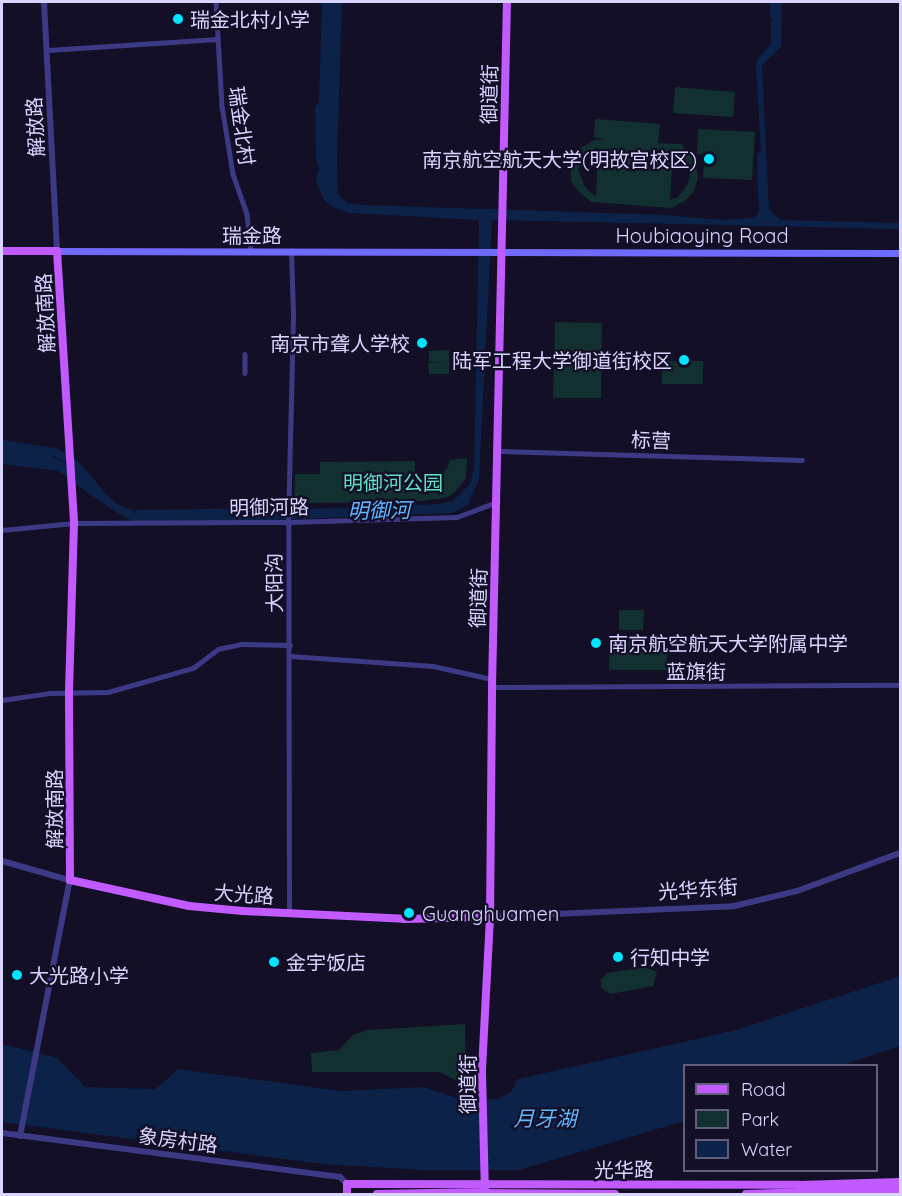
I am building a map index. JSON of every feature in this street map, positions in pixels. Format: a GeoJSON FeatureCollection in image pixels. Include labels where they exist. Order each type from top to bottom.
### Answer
{"type":"FeatureCollection","features":[{"type":"Feature","properties":{"kind":"main road","name":"御道街"},"geometry":{"type":"LineString","coordinates":[[485,1193],[482,1072],[490,917],[492,683],[499,451],[507,2]]}},
{"type":"Feature","properties":{"kind":"main road","name":"瑞金路"},"geometry":{"type":"LineString","coordinates":[[2,251],[503,251]]}},
{"type":"Feature","properties":{"kind":"main road","name":"Houbiaoying Road"},"geometry":{"type":"LineString","coordinates":[[503,251],[900,253]]}},
{"type":"Feature","properties":{"kind":"main road"},"geometry":{"type":"LineString","coordinates":[[65,374],[74,523]]}},
{"type":"Feature","properties":{"kind":"main road"},"geometry":{"type":"LineString","coordinates":[[404,919],[490,917]]}},
{"type":"Feature","properties":{"kind":"main road","name":"光华路"},"geometry":{"type":"LineString","coordinates":[[746,1194],[900,1182]]}},
{"type":"Feature","properties":{"kind":"main road","name":"光华路"},"geometry":{"type":"LineString","coordinates":[[347,1184],[484,1183],[799,1191],[900,1189]]}},
{"type":"Feature","properties":{"kind":"main road"},"geometry":{"type":"LineString","coordinates":[[347,1184],[347,1194]]}},
{"type":"Feature","properties":{"kind":"main road","name":"光华路"},"geometry":{"type":"LineString","coordinates":[[377,1194],[615,1194]]}},
{"type":"Feature","properties":{"kind":"street","name":"解放路"},"geometry":{"type":"LineString","coordinates":[[44,2],[57,251]]}},
{"type":"Feature","properties":{"kind":"street","name":"瑞金北村"},"geometry":{"type":"LineString","coordinates":[[216,2],[222,106],[233,174],[247,214],[251,251]]}},
{"type":"Feature","properties":{"kind":"street"},"geometry":{"type":"LineString","coordinates":[[48,50],[218,39]]}},
{"type":"Feature","properties":{"kind":"street","name":"解放南路"},"geometry":{"type":"LineString","coordinates":[[57,251],[65,374]]}},
{"type":"Feature","properties":{"kind":"street","name":"大阳沟"},"geometry":{"type":"LineString","coordinates":[[289,914],[288,522],[293,314],[291,251]]}},
{"type":"Feature","properties":{"kind":"street"},"geometry":{"type":"LineString","coordinates":[[245,354],[245,373]]}},
{"type":"Feature","properties":{"kind":"street","name":"解放南路"},"geometry":{"type":"LineString","coordinates":[[20,1136],[70,880],[69,693],[74,523],[69,445]]}},
{"type":"Feature","properties":{"kind":"street","name":"标营"},"geometry":{"type":"LineString","coordinates":[[499,451],[802,460]]}},
{"type":"Feature","properties":{"kind":"street","name":"明御河路"},"geometry":{"type":"LineString","coordinates":[[2,530],[74,523],[457,518],[497,502]]}},
{"type":"Feature","properties":{"kind":"street"},"geometry":{"type":"LineString","coordinates":[[2,700],[69,693],[108,692],[151,682],[193,668],[218,649],[241,644],[290,645]]}},
{"type":"Feature","properties":{"kind":"street","name":"蓝旗街"},"geometry":{"type":"LineString","coordinates":[[290,656],[433,666],[492,683],[900,685]]}},
{"type":"Feature","properties":{"kind":"street","name":"光华东街"},"geometry":{"type":"LineString","coordinates":[[490,917],[734,906],[797,891],[900,853]]}},
{"type":"Feature","properties":{"kind":"street","name":"大光路"},"geometry":{"type":"LineString","coordinates":[[2,861],[70,880],[189,906],[289,914],[404,919]]}},
{"type":"Feature","properties":{"kind":"street","name":"象房村路"},"geometry":{"type":"LineString","coordinates":[[2,1133],[339,1177],[347,1184]]}},
{"type":"Feature","properties":{"kind":"green space"},"geometry":{"type":"Polygon","coordinates":[[[675,87],[735,92],[733,117],[673,113],[675,87]]]}},
{"type":"Feature","properties":{"kind":"green space"},"geometry":{"type":"Polygon","coordinates":[[[595,119],[660,124],[658,143],[681,144],[695,162],[698,177],[694,191],[686,200],[672,208],[591,202],[571,181],[571,164],[576,151],[594,140],[605,139],[594,137],[595,119]],[[598,147],[585,154],[578,170],[585,187],[595,196],[596,195],[598,147]],[[673,152],[670,200],[678,197],[688,184],[690,175],[684,158],[673,152]]]}},
{"type":"Feature","properties":{"kind":"green space"},"geometry":{"type":"Polygon","coordinates":[[[698,129],[755,132],[752,180],[703,178],[704,154],[697,154],[698,129]]]}},
{"type":"Feature","properties":{"kind":"green space"},"geometry":{"type":"Polygon","coordinates":[[[555,322],[602,323],[601,398],[553,398],[555,322]]]}},
{"type":"Feature","properties":{"kind":"green space"},"geometry":{"type":"Polygon","coordinates":[[[449,350],[449,374],[429,374],[428,363],[445,362],[429,362],[429,351],[449,350]]]}},
{"type":"Feature","properties":{"kind":"green space"},"geometry":{"type":"Polygon","coordinates":[[[662,361],[703,361],[703,384],[662,384],[662,361]]]}},
{"type":"Feature","properties":{"kind":"green space","name":"明御河公园"},"geometry":{"type":"Polygon","coordinates":[[[467,458],[466,478],[454,493],[445,498],[412,502],[294,503],[295,474],[320,474],[320,462],[415,461],[415,476],[423,479],[441,475],[448,467],[449,460],[467,458]]]}},
{"type":"Feature","properties":{"kind":"green space"},"geometry":{"type":"Polygon","coordinates":[[[619,610],[644,610],[643,630],[619,630],[619,610]]]}},
{"type":"Feature","properties":{"kind":"green space"},"geometry":{"type":"Polygon","coordinates":[[[610,639],[667,639],[667,670],[609,670],[610,639]]]}},
{"type":"Feature","properties":{"kind":"green space"},"geometry":{"type":"Polygon","coordinates":[[[645,967],[657,972],[653,986],[610,994],[601,988],[601,980],[607,973],[645,967]]]}},
{"type":"Feature","properties":{"kind":"green space"},"geometry":{"type":"Polygon","coordinates":[[[465,1024],[466,1086],[440,1072],[312,1072],[311,1053],[339,1050],[353,1035],[367,1030],[465,1024]]]}},
{"type":"Feature","properties":{"kind":"water"},"geometry":{"type":"Polygon","coordinates":[[[322,2],[342,2],[337,161],[338,194],[347,203],[666,215],[722,220],[754,218],[764,207],[756,65],[758,58],[776,41],[775,2],[782,2],[781,47],[762,65],[769,210],[780,220],[900,223],[900,229],[492,220],[479,479],[468,505],[452,513],[220,522],[134,522],[111,509],[58,471],[2,464],[2,447],[45,453],[79,470],[117,504],[142,514],[155,515],[439,504],[453,501],[469,485],[474,470],[479,220],[349,213],[332,207],[324,200],[316,182],[319,168],[316,160],[315,107],[319,102],[322,2]]]}},
{"type":"Feature","properties":{"kind":"water","name":"月牙湖"},"geometry":{"type":"Polygon","coordinates":[[[900,976],[900,1046],[846,1064],[683,1064],[683,1121],[519,1170],[422,1170],[323,1164],[2,1122],[2,1044],[57,1058],[85,1087],[156,1089],[178,1069],[341,1091],[423,1087],[457,1098],[498,1099],[511,1092],[518,1079],[737,1030],[900,976]]]}},
{"type":"Feature","properties":{"kind":"waterway"},"geometry":{"type":"LineString","coordinates":[[774,2],[774,15]]}},
{"type":"Feature","properties":{"kind":"waterway"},"geometry":{"type":"LineString","coordinates":[[770,50],[775,46],[775,23]]}},
{"type":"Feature","properties":{"kind":"waterway"},"geometry":{"type":"LineString","coordinates":[[761,156],[763,218]]}},
{"type":"Feature","properties":{"kind":"waterway","name":"明御河"},"geometry":{"type":"LineString","coordinates":[[2,444],[55,452],[66,458]]}},
{"type":"Feature","properties":{"kind":"waterway","name":"明御河"},"geometry":{"type":"LineString","coordinates":[[75,464],[100,493]]}},
{"type":"Feature","properties":{"kind":"waterway","name":"明御河"},"geometry":{"type":"LineString","coordinates":[[139,514],[285,512]]}},
{"type":"Feature","properties":{"kind":"place","name":"瑞金北村小学"},"geometry":{"type":"Point","coordinates":[178,19]}},
{"type":"Feature","properties":{"kind":"place","name":"南京航空航天大学(明故宫校区)"},"geometry":{"type":"Point","coordinates":[709,159]}},
{"type":"Feature","properties":{"kind":"place","name":"南京市聋人学校"},"geometry":{"type":"Point","coordinates":[422,343]}},
{"type":"Feature","properties":{"kind":"place","name":"陆军工程大学御道街校区"},"geometry":{"type":"Point","coordinates":[684,360]}},
{"type":"Feature","properties":{"kind":"place","name":"南京航空航天大学附属中学"},"geometry":{"type":"Point","coordinates":[596,643]}},
{"type":"Feature","properties":{"kind":"place","name":"Guanghuamen"},"geometry":{"type":"Point","coordinates":[409,913]}},
{"type":"Feature","properties":{"kind":"place","name":"行知中学"},"geometry":{"type":"Point","coordinates":[618,957]}},
{"type":"Feature","properties":{"kind":"place","name":"金宇饭店"},"geometry":{"type":"Point","coordinates":[274,962]}},
{"type":"Feature","properties":{"kind":"place","name":"大光路小学"},"geometry":{"type":"Point","coordinates":[17,975]}}]}
